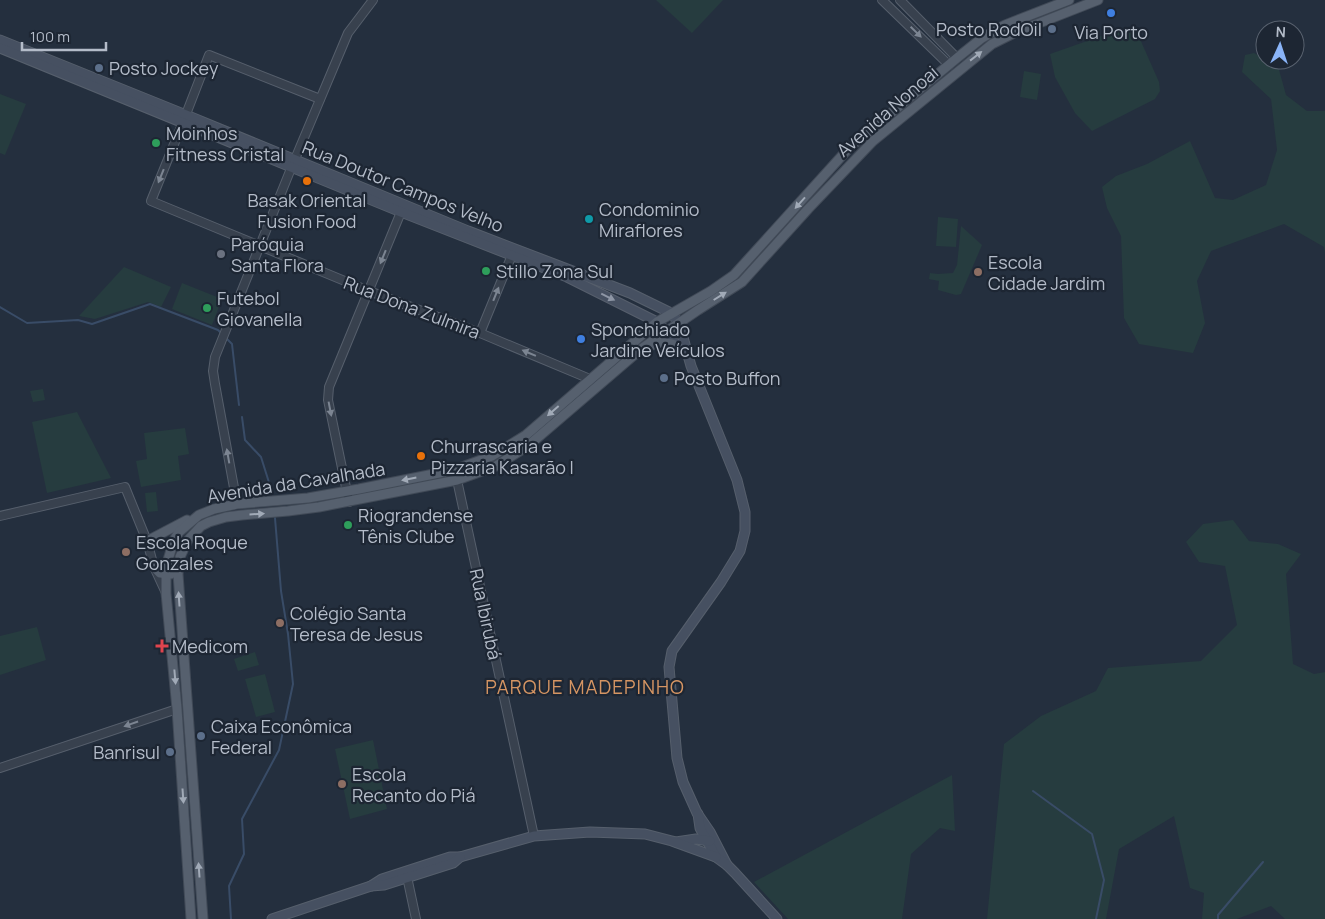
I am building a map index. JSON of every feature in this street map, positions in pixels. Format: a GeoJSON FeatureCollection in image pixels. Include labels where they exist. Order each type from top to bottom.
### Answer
{"type":"FeatureCollection","features":[{"type":"Feature","properties":{"kind":"main road","name":"Avenida Nonoai"},"geometry":{"type":"LineString","coordinates":[[671,313],[711,291],[734,275],[849,148],[982,38],[1005,25],[1069,0]]}},
{"type":"Feature","properties":{"kind":"main road","name":"Avenida Nonoai"},"geometry":{"type":"LineString","coordinates":[[679,323],[742,282],[873,141],[992,44],[1014,33],[1098,0]]}},
{"type":"Feature","properties":{"kind":"main road","name":"Rua Doutor Campos Velho"},"geometry":{"type":"LineString","coordinates":[[0,40],[184,119]]}},
{"type":"Feature","properties":{"kind":"main road","name":"Rua Doutor Campos Velho"},"geometry":{"type":"LineString","coordinates":[[0,48],[630,294],[671,313],[679,323]]}},
{"type":"Feature","properties":{"kind":"main road"},"geometry":{"type":"LineString","coordinates":[[938,87],[938,81],[958,62],[958,58]]}},
{"type":"Feature","properties":{"kind":"main road","name":"Rua Doutor Campos Velho"},"geometry":{"type":"LineString","coordinates":[[293,163],[401,212],[567,277],[625,305],[657,322],[678,346],[691,366]]}},
{"type":"Feature","properties":{"kind":"main road"},"geometry":{"type":"LineString","coordinates":[[625,305],[630,294]]}},
{"type":"Feature","properties":{"kind":"main road","name":"Avenida da Cavalhada"},"geometry":{"type":"LineString","coordinates":[[191,919],[177,709],[166,593],[168,560],[174,540],[179,532],[199,515],[214,509],[237,504],[308,498],[346,492],[454,470],[492,456],[526,435],[657,322],[671,313]]}},
{"type":"Feature","properties":{"kind":"main road"},"geometry":{"type":"LineString","coordinates":[[679,323],[691,366],[737,480],[742,496],[745,522],[745,531],[740,551],[722,582],[672,651],[669,667],[677,758],[683,782],[719,855]]}},
{"type":"Feature","properties":{"kind":"main road","name":"Avenida da Cavalhada"},"geometry":{"type":"LineString","coordinates":[[202,919],[178,574],[180,557],[188,540],[201,526],[226,517],[288,511],[348,502],[457,480],[496,466],[529,445],[641,349],[679,323]]}},
{"type":"Feature","properties":{"kind":"main road"},"geometry":{"type":"LineString","coordinates":[[641,349],[662,343],[678,346]]}},
{"type":"Feature","properties":{"kind":"main road"},"geometry":{"type":"LineString","coordinates":[[209,522],[217,517],[233,512],[237,504]]}},
{"type":"Feature","properties":{"kind":"main road"},"geometry":{"type":"LineString","coordinates":[[147,541],[199,515]]}},
{"type":"Feature","properties":{"kind":"main road"},"geometry":{"type":"LineString","coordinates":[[154,567],[160,573],[178,574]]}},
{"type":"Feature","properties":{"kind":"main road"},"geometry":{"type":"LineString","coordinates":[[177,709],[182,712],[188,733]]}},
{"type":"Feature","properties":{"kind":"main road"},"geometry":{"type":"LineString","coordinates":[[692,849],[705,845],[707,836],[700,819]]}},
{"type":"Feature","properties":{"kind":"main road"},"geometry":{"type":"LineString","coordinates":[[680,841],[694,832],[700,819]]}},
{"type":"Feature","properties":{"kind":"main road"},"geometry":{"type":"LineString","coordinates":[[272,919],[371,886],[384,885],[407,874],[453,864],[460,857],[534,836],[590,832],[645,834],[680,841],[706,840],[710,842],[727,865],[777,919]]}},
{"type":"Feature","properties":{"kind":"main road"},"geometry":{"type":"LineString","coordinates":[[680,841],[692,849],[719,855]]}},
{"type":"Feature","properties":{"kind":"street"},"geometry":{"type":"LineString","coordinates":[[237,504],[213,371],[215,357],[293,163],[348,33],[374,0]]}},
{"type":"Feature","properties":{"kind":"street"},"geometry":{"type":"LineString","coordinates":[[882,0],[949,65]]}},
{"type":"Feature","properties":{"kind":"street"},"geometry":{"type":"LineString","coordinates":[[900,0],[958,58]]}},
{"type":"Feature","properties":{"kind":"street"},"geometry":{"type":"LineString","coordinates":[[184,119],[209,55],[320,99]]}},
{"type":"Feature","properties":{"kind":"street","name":"Rua Dona Zulmira"},"geometry":{"type":"LineString","coordinates":[[184,119],[151,201],[590,379]]}},
{"type":"Feature","properties":{"kind":"street"},"geometry":{"type":"LineString","coordinates":[[348,502],[328,400],[329,387],[401,212]]}},
{"type":"Feature","properties":{"kind":"street"},"geometry":{"type":"LineString","coordinates":[[480,333],[512,255]]}},
{"type":"Feature","properties":{"kind":"street","name":"Rua Ibirubá"},"geometry":{"type":"LineString","coordinates":[[457,480],[534,836]]}},
{"type":"Feature","properties":{"kind":"street"},"geometry":{"type":"LineString","coordinates":[[0,516],[125,487],[147,541],[154,567],[166,593]]}},
{"type":"Feature","properties":{"kind":"street"},"geometry":{"type":"LineString","coordinates":[[0,768],[177,709]]}},
{"type":"Feature","properties":{"kind":"street"},"geometry":{"type":"LineString","coordinates":[[407,874],[416,919]]}},
{"type":"Feature","properties":{"kind":"green space"},"geometry":{"type":"Polygon","coordinates":[[[656,0],[723,0],[692,33],[656,0]]]}},
{"type":"Feature","properties":{"kind":"green space"},"geometry":{"type":"Polygon","coordinates":[[[1127,27],[1136,30],[1159,82],[1160,91],[1155,99],[1092,131],[1075,113],[1055,77],[1050,54],[1127,27]]]}},
{"type":"Feature","properties":{"kind":"green space"},"geometry":{"type":"Polygon","coordinates":[[[1255,54],[1255,70],[1279,70],[1286,95],[1307,111],[1325,111],[1325,253],[1324,247],[1284,224],[1211,251],[1197,281],[1205,323],[1193,353],[1139,344],[1124,318],[1121,236],[1107,208],[1102,187],[1116,176],[1147,164],[1190,141],[1215,198],[1233,200],[1266,185],[1277,150],[1271,99],[1242,72],[1245,55],[1255,54]]]}},
{"type":"Feature","properties":{"kind":"green space"},"geometry":{"type":"Polygon","coordinates":[[[1024,71],[1041,74],[1037,100],[1020,97],[1024,71]]]}},
{"type":"Feature","properties":{"kind":"green space"},"geometry":{"type":"Polygon","coordinates":[[[0,94],[26,104],[5,155],[0,153],[0,94]]]}},
{"type":"Feature","properties":{"kind":"green space"},"geometry":{"type":"Polygon","coordinates":[[[938,217],[958,219],[956,247],[936,246],[938,217]]]}},
{"type":"Feature","properties":{"kind":"green space"},"geometry":{"type":"Polygon","coordinates":[[[961,226],[982,245],[961,294],[956,295],[938,290],[939,281],[929,279],[930,273],[953,273],[957,265],[961,226]]]}},
{"type":"Feature","properties":{"kind":"green space"},"geometry":{"type":"Polygon","coordinates":[[[124,267],[171,287],[161,307],[148,302],[95,319],[79,316],[124,267]]]}},
{"type":"Feature","properties":{"kind":"green space"},"geometry":{"type":"Polygon","coordinates":[[[182,283],[222,299],[212,325],[172,309],[182,283]]]}},
{"type":"Feature","properties":{"kind":"green space"},"geometry":{"type":"Polygon","coordinates":[[[43,389],[45,400],[33,402],[30,391],[43,389]]]}},
{"type":"Feature","properties":{"kind":"green space"},"geometry":{"type":"Polygon","coordinates":[[[77,412],[111,478],[47,493],[32,422],[77,412]]]}},
{"type":"Feature","properties":{"kind":"green space"},"geometry":{"type":"Polygon","coordinates":[[[185,428],[189,454],[178,456],[181,480],[141,487],[136,461],[147,459],[144,433],[185,428]]]}},
{"type":"Feature","properties":{"kind":"green space"},"geometry":{"type":"Polygon","coordinates":[[[156,492],[158,511],[147,512],[145,493],[156,492]]]}},
{"type":"Feature","properties":{"kind":"green space"},"geometry":{"type":"Polygon","coordinates":[[[1233,520],[1249,541],[1278,544],[1301,554],[1286,574],[1293,664],[1314,674],[1325,672],[1325,919],[1285,919],[1271,906],[1237,919],[1202,919],[1204,893],[1190,888],[1174,816],[1119,849],[1106,919],[987,919],[1004,744],[1041,716],[1096,691],[1108,668],[1201,661],[1237,625],[1225,566],[1199,562],[1186,542],[1203,524],[1233,520]]]}},
{"type":"Feature","properties":{"kind":"green space"},"geometry":{"type":"Polygon","coordinates":[[[37,627],[46,660],[0,675],[0,636],[37,627]]]}},
{"type":"Feature","properties":{"kind":"green space"},"geometry":{"type":"Polygon","coordinates":[[[255,652],[259,665],[238,671],[234,659],[255,652]]]}},
{"type":"Feature","properties":{"kind":"green space"},"geometry":{"type":"Polygon","coordinates":[[[265,674],[275,712],[256,717],[245,679],[265,674]]]}},
{"type":"Feature","properties":{"kind":"green space"},"geometry":{"type":"Polygon","coordinates":[[[373,740],[387,809],[350,819],[335,749],[373,740]]]}},
{"type":"Feature","properties":{"kind":"green space"},"geometry":{"type":"Polygon","coordinates":[[[952,775],[955,831],[940,828],[911,854],[902,919],[788,919],[754,882],[952,775]]]}},
{"type":"Feature","properties":{"kind":"waterway"},"geometry":{"type":"LineString","coordinates":[[0,307],[27,323],[78,320],[92,324],[150,304],[218,330],[221,333]]}},
{"type":"Feature","properties":{"kind":"waterway"},"geometry":{"type":"LineString","coordinates":[[226,338],[232,344],[239,405]]}},
{"type":"Feature","properties":{"kind":"waterway"},"geometry":{"type":"LineString","coordinates":[[242,417],[245,440],[261,457],[272,492]]}},
{"type":"Feature","properties":{"kind":"waterway"},"geometry":{"type":"LineString","coordinates":[[231,919],[229,886],[244,854],[242,819],[279,750],[293,684],[281,591],[275,518]]}},
{"type":"Feature","properties":{"kind":"waterway"},"geometry":{"type":"LineString","coordinates":[[1033,791],[1092,834],[1104,880],[1096,919]]}},
{"type":"Feature","properties":{"kind":"waterway"},"geometry":{"type":"LineString","coordinates":[[1218,919],[1218,915],[1263,862]]}},
{"type":"Feature","properties":{"kind":"place","name":"Via Porto"},"geometry":{"type":"Point","coordinates":[1111,13]}},
{"type":"Feature","properties":{"kind":"place","name":"Posto RodOil"},"geometry":{"type":"Point","coordinates":[1052,29]}},
{"type":"Feature","properties":{"kind":"place","name":"Posto Jockey"},"geometry":{"type":"Point","coordinates":[99,68]}},
{"type":"Feature","properties":{"kind":"place","name":"Moinhos Fitness Cristal"},"geometry":{"type":"Point","coordinates":[156,143]}},
{"type":"Feature","properties":{"kind":"place","name":"Basak Oriental Fusion Food"},"geometry":{"type":"Point","coordinates":[307,181]}},
{"type":"Feature","properties":{"kind":"place","name":"Condominio Miraflores"},"geometry":{"type":"Point","coordinates":[589,219]}},
{"type":"Feature","properties":{"kind":"place","name":"Paróquia Santa Flora"},"geometry":{"type":"Point","coordinates":[221,254]}},
{"type":"Feature","properties":{"kind":"place","name":"Stillo Zona Sul"},"geometry":{"type":"Point","coordinates":[486,271]}},
{"type":"Feature","properties":{"kind":"place","name":"Escola Cidade Jardim"},"geometry":{"type":"Point","coordinates":[978,272]}},
{"type":"Feature","properties":{"kind":"place","name":"Futebol Giovanella"},"geometry":{"type":"Point","coordinates":[207,308]}},
{"type":"Feature","properties":{"kind":"place","name":"Sponchiado Jardine Veículos"},"geometry":{"type":"Point","coordinates":[581,339]}},
{"type":"Feature","properties":{"kind":"place","name":"Posto Buffon"},"geometry":{"type":"Point","coordinates":[664,378]}},
{"type":"Feature","properties":{"kind":"place","name":"Churrascaria e Pizzaria Kasarão I"},"geometry":{"type":"Point","coordinates":[421,456]}},
{"type":"Feature","properties":{"kind":"place","name":"Riograndense Tênis Clube"},"geometry":{"type":"Point","coordinates":[348,525]}},
{"type":"Feature","properties":{"kind":"place","name":"Escola Roque Gonzales"},"geometry":{"type":"Point","coordinates":[126,552]}},
{"type":"Feature","properties":{"kind":"place","name":"Colégio Santa Teresa de Jesus"},"geometry":{"type":"Point","coordinates":[280,623]}},
{"type":"Feature","properties":{"kind":"place","name":"Medicom"},"geometry":{"type":"Point","coordinates":[162,646]}},
{"type":"Feature","properties":{"kind":"place","name":"Caixa Econômica Federal"},"geometry":{"type":"Point","coordinates":[201,736]}},
{"type":"Feature","properties":{"kind":"place","name":"Banrisul"},"geometry":{"type":"Point","coordinates":[170,752]}},
{"type":"Feature","properties":{"kind":"place","name":"Escola Recanto do Piá"},"geometry":{"type":"Point","coordinates":[342,784]}},
{"type":"Feature","properties":{"kind":"district","name":"PARQUE MADEPINHO"},"geometry":{"type":"Point","coordinates":[585,687]}}]}
